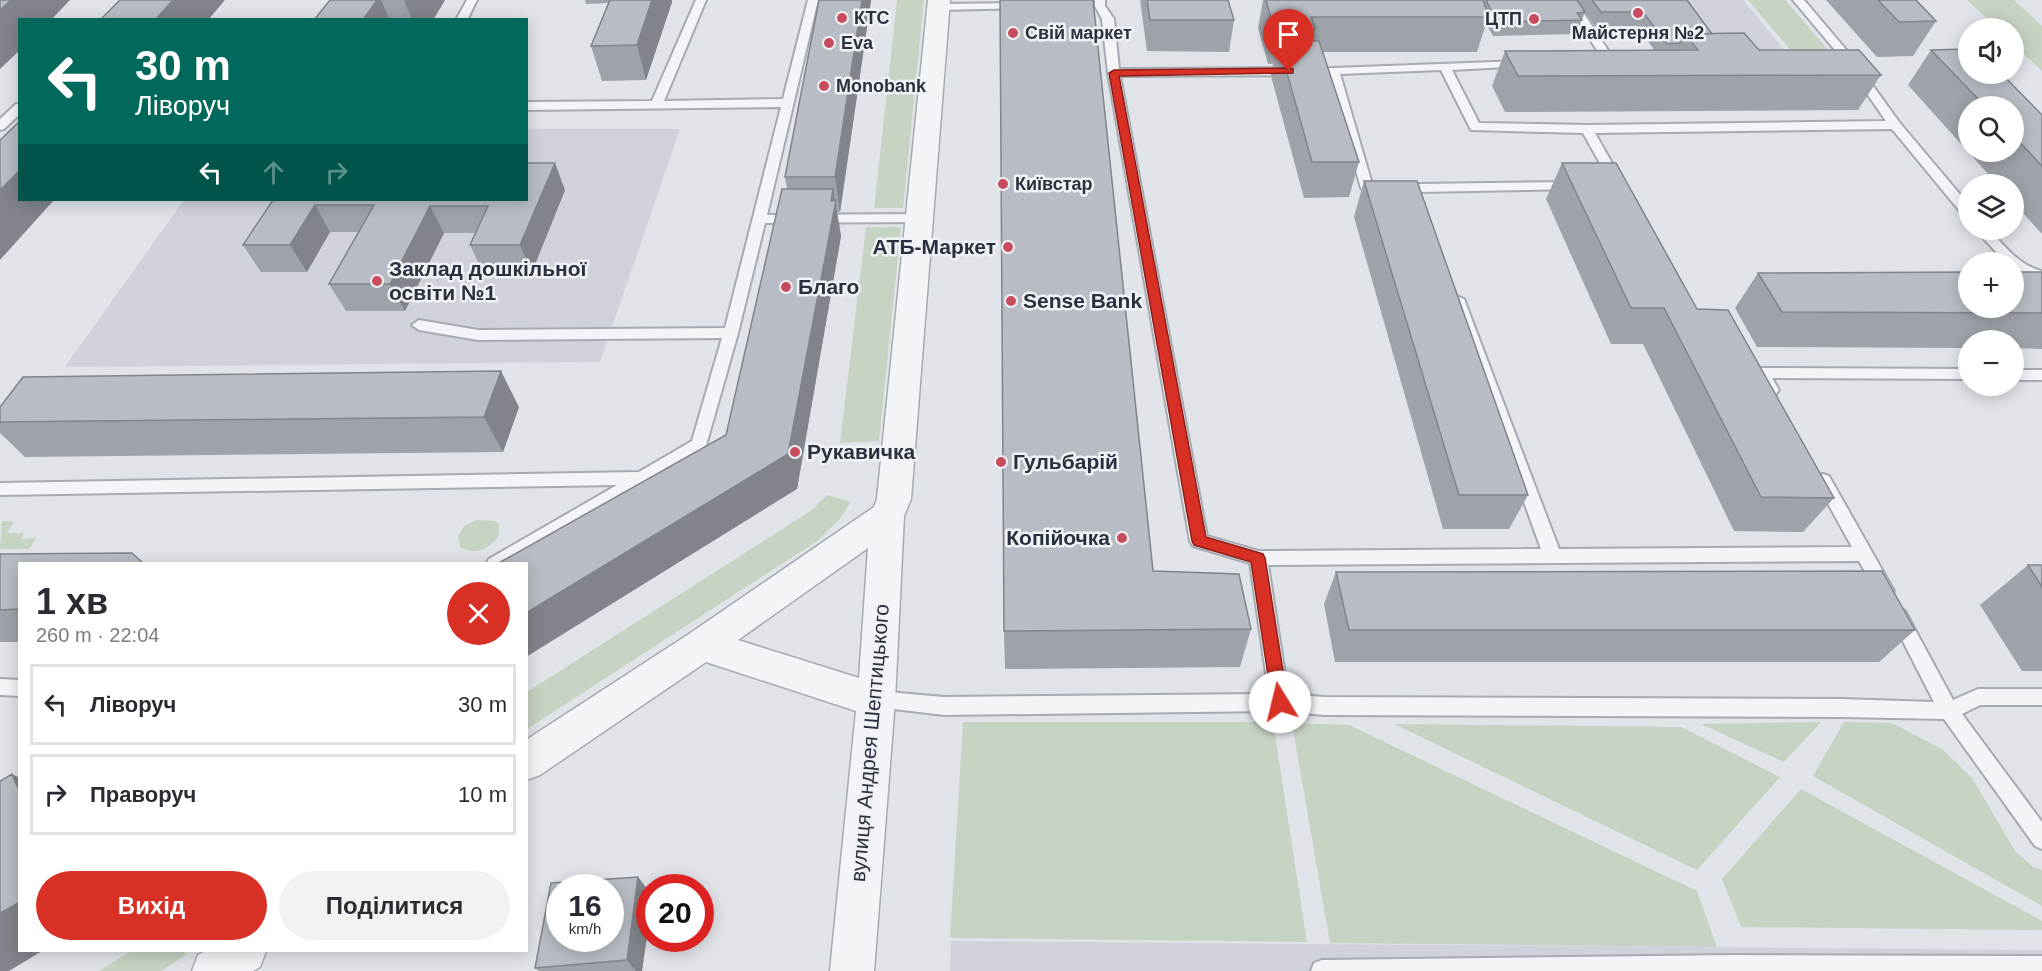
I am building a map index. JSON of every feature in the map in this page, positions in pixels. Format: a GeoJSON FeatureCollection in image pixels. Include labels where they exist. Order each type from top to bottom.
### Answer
{"type":"FeatureCollection","features":[{"type":"Feature","properties":{"kind":"street","name":"вулиця Андрея Шептицького"},"geometry":{"type":"LineString","coordinates":[[852,971],[876,700],[887,516],[894,499],[939,3]]}},
{"type":"Feature","properties":{"kind":"street"},"geometry":{"type":"LineString","coordinates":[[528,761],[702,645],[887,516]]}},
{"type":"Feature","properties":{"kind":"street"},"geometry":{"type":"LineString","coordinates":[[702,645],[876,700]]}},
{"type":"Feature","properties":{"kind":"lane"},"geometry":{"type":"LineString","coordinates":[[462,18],[472,0]]}},
{"type":"Feature","properties":{"kind":"lane"},"geometry":{"type":"LineString","coordinates":[[657,104],[701,0]]}},
{"type":"Feature","properties":{"kind":"lane"},"geometry":{"type":"LineString","coordinates":[[498,562],[699,445],[731,333],[813,0]]}},
{"type":"Feature","properties":{"kind":"lane"},"geometry":{"type":"LineString","coordinates":[[1570,0],[1612,63]]}},
{"type":"Feature","properties":{"kind":"lane"},"geometry":{"type":"LineString","coordinates":[[1798,0],[1843,60],[1958,201]]}},
{"type":"Feature","properties":{"kind":"lane"},"geometry":{"type":"LineString","coordinates":[[939,3],[1030,6]]}},
{"type":"Feature","properties":{"kind":"lane"},"geometry":{"type":"LineString","coordinates":[[1096,4],[1108,19],[1114,73],[1199,541],[1258,558],[1866,554]]}},
{"type":"Feature","properties":{"kind":"lane"},"geometry":{"type":"LineString","coordinates":[[1114,73],[1333,71],[1536,64]]}},
{"type":"Feature","properties":{"kind":"lane"},"geometry":{"type":"LineString","coordinates":[[1444,67],[1475,127],[1587,129],[1895,125]]}},
{"type":"Feature","properties":{"kind":"lane"},"geometry":{"type":"LineString","coordinates":[[1333,71],[1367,188],[1419,193],[1583,186]]}},
{"type":"Feature","properties":{"kind":"lane"},"geometry":{"type":"LineString","coordinates":[[528,106],[786,103]]}},
{"type":"Feature","properties":{"kind":"lane"},"geometry":{"type":"LineString","coordinates":[[0,126],[18,109]]}},
{"type":"Feature","properties":{"kind":"lane"},"geometry":{"type":"LineString","coordinates":[[1587,129],[1616,189]]}},
{"type":"Feature","properties":{"kind":"lane"},"geometry":{"type":"LineString","coordinates":[[759,219],[921,218]]}},
{"type":"Feature","properties":{"kind":"lane"},"geometry":{"type":"LineString","coordinates":[[1991,240],[2003,252]]}},
{"type":"Feature","properties":{"kind":"lane"},"geometry":{"type":"LineString","coordinates":[[2024,271],[2042,276]]}},
{"type":"Feature","properties":{"kind":"lane"},"geometry":{"type":"LineString","coordinates":[[1452,283],[1553,557]]}},
{"type":"Feature","properties":{"kind":"lane"},"geometry":{"type":"LineString","coordinates":[[419,325],[478,335],[731,333]]}},
{"type":"Feature","properties":{"kind":"lane"},"geometry":{"type":"LineString","coordinates":[[1778,403],[1756,370],[1958,374]]}},
{"type":"Feature","properties":{"kind":"lane"},"geometry":{"type":"LineString","coordinates":[[2024,375],[2042,375]]}},
{"type":"Feature","properties":{"kind":"lane"},"geometry":{"type":"LineString","coordinates":[[1813,464],[1866,554],[1949,711],[2042,838]]}},
{"type":"Feature","properties":{"kind":"lane"},"geometry":{"type":"LineString","coordinates":[[0,489],[641,478]]}},
{"type":"Feature","properties":{"kind":"lane"},"geometry":{"type":"LineString","coordinates":[[1258,558],[1280,702]]}},
{"type":"Feature","properties":{"kind":"lane"},"geometry":{"type":"LineString","coordinates":[[0,687],[18,688]]}},
{"type":"Feature","properties":{"kind":"lane"},"geometry":{"type":"LineString","coordinates":[[876,700],[944,706],[1280,702],[1336,706],[1841,708],[1949,711],[1978,696],[2042,697]]}},
{"type":"Feature","properties":{"kind":"lane"},"geometry":{"type":"LineString","coordinates":[[1322,971],[2042,967]]}},
{"type":"Feature","properties":{"kind":"shaded area"},"geometry":{"type":"Polygon","coordinates":[[[1491,0],[1743,0],[1787,53],[1729,52],[1691,25],[1571,26],[1491,0]]]}},
{"type":"Feature","properties":{"kind":"shaded area","name":"Заклад дошкільної освіти №1"},"geometry":{"type":"Polygon","coordinates":[[[528,129],[680,129],[600,362],[65,367],[183,201],[528,201],[528,129]]]}},
{"type":"Feature","properties":{"kind":"shaded area"},"geometry":{"type":"Polygon","coordinates":[[[951,941],[2042,950],[2042,971],[950,971],[951,941]]]}},
{"type":"Feature","properties":{"kind":"green space"},"geometry":{"type":"Polygon","coordinates":[[[897,0],[924,0],[903,208],[874,208],[897,0]]]}},
{"type":"Feature","properties":{"kind":"green space"},"geometry":{"type":"Polygon","coordinates":[[[1748,0],[1785,0],[1830,52],[1793,53],[1748,0]]]}},
{"type":"Feature","properties":{"kind":"green space"},"geometry":{"type":"Polygon","coordinates":[[[1967,0],[2014,0],[2042,26],[2042,71],[2024,54],[2024,18],[1986,18],[1967,0]]]}},
{"type":"Feature","properties":{"kind":"green space"},"geometry":{"type":"Polygon","coordinates":[[[866,227],[901,227],[879,441],[840,443],[866,227]]]}},
{"type":"Feature","properties":{"kind":"green space"},"geometry":{"type":"Polygon","coordinates":[[[827,495],[851,502],[839,520],[817,541],[528,728],[528,691],[812,510],[827,495]]]}},
{"type":"Feature","properties":{"kind":"green space"},"geometry":{"type":"Polygon","coordinates":[[[477,520],[495,521],[499,525],[499,535],[492,544],[482,550],[465,550],[460,547],[458,537],[464,526],[477,520]]]}},
{"type":"Feature","properties":{"kind":"green space"},"geometry":{"type":"Polygon","coordinates":[[[2,521],[14,522],[7,533],[24,533],[21,539],[36,538],[29,549],[0,549],[2,521]]]}},
{"type":"Feature","properties":{"kind":"green space"},"geometry":{"type":"Polygon","coordinates":[[[963,722],[1273,722],[1307,942],[950,938],[963,722]]]}},
{"type":"Feature","properties":{"kind":"green space"},"geometry":{"type":"Polygon","coordinates":[[[1821,722],[1784,762],[1701,724],[1821,722]]]}},
{"type":"Feature","properties":{"kind":"green space"},"geometry":{"type":"Polygon","coordinates":[[[1844,722],[1892,723],[1942,749],[1972,778],[2015,851],[2033,867],[2042,870],[2042,906],[1813,776],[1844,722]]]}},
{"type":"Feature","properties":{"kind":"green space"},"geometry":{"type":"Polygon","coordinates":[[[1292,723],[1349,725],[1697,891],[1717,947],[1330,943],[1292,723]]]}},
{"type":"Feature","properties":{"kind":"green space"},"geometry":{"type":"Polygon","coordinates":[[[1394,724],[1681,727],[1780,777],[1697,870],[1394,724]]]}},
{"type":"Feature","properties":{"kind":"green space"},"geometry":{"type":"Polygon","coordinates":[[[1801,789],[2042,921],[2042,930],[1741,927],[1722,879],[1801,789]]]}},
{"type":"Feature","properties":{"kind":"green space"},"geometry":{"type":"Polygon","coordinates":[[[129,952],[184,952],[186,955],[161,971],[99,971],[129,952]]]}},
{"type":"Feature","properties":{"kind":"building"},"geometry":{"type":"Polygon","coordinates":[[[0,0],[11,0],[0,10],[0,0]]]}},
{"type":"Feature","properties":{"kind":"building"},"geometry":{"type":"Polygon","coordinates":[[[120,0],[173,0],[157,18],[102,18],[120,0]]]}},
{"type":"Feature","properties":{"kind":"building"},"geometry":{"type":"Polygon","coordinates":[[[330,0],[377,0],[364,18],[316,18],[330,0]]]}},
{"type":"Feature","properties":{"kind":"building"},"geometry":{"type":"Polygon","coordinates":[[[610,0],[652,0],[637,45],[591,46],[610,0]]]}},
{"type":"Feature","properties":{"kind":"building"},"geometry":{"type":"Polygon","coordinates":[[[819,0],[862,0],[835,177],[785,177],[819,0]]]}},
{"type":"Feature","properties":{"kind":"building"},"geometry":{"type":"Polygon","coordinates":[[[1000,0],[1093,0],[1153,571],[1239,574],[1251,629],[1004,631],[1000,0]]]}},
{"type":"Feature","properties":{"kind":"building"},"geometry":{"type":"Polygon","coordinates":[[[1147,0],[1228,0],[1234,20],[1150,20],[1147,0]]]}},
{"type":"Feature","properties":{"kind":"building"},"geometry":{"type":"Polygon","coordinates":[[[1266,0],[1483,0],[1489,17],[1311,17],[1315,29],[1274,29],[1266,0]]]}},
{"type":"Feature","properties":{"kind":"building"},"geometry":{"type":"Polygon","coordinates":[[[1486,0],[1577,0],[1585,12],[1577,13],[1582,20],[1497,22],[1486,0]]]}},
{"type":"Feature","properties":{"kind":"building"},"geometry":{"type":"Polygon","coordinates":[[[1592,0],[1687,0],[1712,34],[1685,34],[1681,43],[1667,44],[1643,12],[1601,12],[1592,0]]]}},
{"type":"Feature","properties":{"kind":"building"},"geometry":{"type":"Polygon","coordinates":[[[1878,0],[1916,0],[1936,21],[1899,22],[1878,0]]]}},
{"type":"Feature","properties":{"kind":"building"},"geometry":{"type":"Polygon","coordinates":[[[1744,33],[1759,50],[1859,50],[1881,75],[1518,76],[1505,51],[1698,50],[1685,34],[1744,33]]]}},
{"type":"Feature","properties":{"kind":"building"},"geometry":{"type":"Polygon","coordinates":[[[1278,41],[1319,41],[1359,162],[1312,162],[1278,41]]]}},
{"type":"Feature","properties":{"kind":"building"},"geometry":{"type":"Polygon","coordinates":[[[1958,49],[1958,78],[1931,50],[1958,49]]]}},
{"type":"Feature","properties":{"kind":"building"},"geometry":{"type":"Polygon","coordinates":[[[1964,84],[2012,84],[2023,96],[1975,96],[1964,84]]]}},
{"type":"Feature","properties":{"kind":"building"},"geometry":{"type":"Polygon","coordinates":[[[2024,97],[2042,115],[2042,166],[2024,147],[2024,97]]]}},
{"type":"Feature","properties":{"kind":"building"},"geometry":{"type":"Polygon","coordinates":[[[18,123],[18,172],[0,190],[0,140],[18,123]]]}},
{"type":"Feature","properties":{"kind":"building"},"geometry":{"type":"Polygon","coordinates":[[[528,163],[555,163],[520,245],[470,245],[488,206],[430,206],[390,284],[329,284],[374,205],[315,205],[290,245],[243,245],[272,201],[528,201],[528,163]]]}},
{"type":"Feature","properties":{"kind":"building"},"geometry":{"type":"Polygon","coordinates":[[[1562,163],[1616,163],[1697,309],[1728,310],[1834,498],[1761,497],[1664,308],[1631,308],[1562,163]]]}},
{"type":"Feature","properties":{"kind":"building"},"geometry":{"type":"Polygon","coordinates":[[[1364,181],[1417,181],[1528,495],[1459,495],[1364,181]]]}},
{"type":"Feature","properties":{"kind":"building"},"geometry":{"type":"Polygon","coordinates":[[[782,189],[833,189],[831,201],[836,200],[788,454],[528,612],[528,562],[501,562],[726,435],[782,189]]]}},
{"type":"Feature","properties":{"kind":"building"},"geometry":{"type":"Polygon","coordinates":[[[1958,272],[1958,313],[1782,312],[1758,273],[1958,272]]]}},
{"type":"Feature","properties":{"kind":"building"},"geometry":{"type":"Polygon","coordinates":[[[2024,272],[2042,272],[2042,313],[2024,313],[2024,272]]]}},
{"type":"Feature","properties":{"kind":"building"},"geometry":{"type":"Polygon","coordinates":[[[501,371],[484,417],[0,422],[0,407],[23,377],[501,371]]]}},
{"type":"Feature","properties":{"kind":"building"},"geometry":{"type":"Polygon","coordinates":[[[132,553],[142,562],[18,562],[18,609],[0,610],[0,554],[132,553]]]}},
{"type":"Feature","properties":{"kind":"building"},"geometry":{"type":"Polygon","coordinates":[[[2028,565],[2042,565],[2042,587],[2028,565]]]}},
{"type":"Feature","properties":{"kind":"building"},"geometry":{"type":"Polygon","coordinates":[[[1882,571],[1915,630],[1349,630],[1336,572],[1882,571]]]}},
{"type":"Feature","properties":{"kind":"building"},"geometry":{"type":"Polygon","coordinates":[[[12,774],[18,788],[18,903],[0,913],[0,781],[12,774]]]}},
{"type":"Feature","properties":{"kind":"building"},"geometry":{"type":"Polygon","coordinates":[[[636,877],[627,960],[535,968],[546,910],[546,952],[624,952],[624,878],[636,877]]]}},
{"type":"Feature","properties":{"kind":"place","name":"Майстерня №2"},"geometry":{"type":"Point","coordinates":[1638,13]}},
{"type":"Feature","properties":{"kind":"place","name":"КТС"},"geometry":{"type":"Point","coordinates":[842,18]}},
{"type":"Feature","properties":{"kind":"place","name":"ЦТП"},"geometry":{"type":"Point","coordinates":[1534,19]}},
{"type":"Feature","properties":{"kind":"place","name":"Свій маркет"},"geometry":{"type":"Point","coordinates":[1013,33]}},
{"type":"Feature","properties":{"kind":"place","name":"Eva"},"geometry":{"type":"Point","coordinates":[829,43]}},
{"type":"Feature","properties":{"kind":"place","name":"Monobank"},"geometry":{"type":"Point","coordinates":[824,86]}},
{"type":"Feature","properties":{"kind":"place","name":"Київстар"},"geometry":{"type":"Point","coordinates":[1003,184]}},
{"type":"Feature","properties":{"kind":"place","name":"АТБ-Маркет"},"geometry":{"type":"Point","coordinates":[1008,247]}},
{"type":"Feature","properties":{"kind":"place","name":"Заклад дошкільної освіти №1"},"geometry":{"type":"Point","coordinates":[377,281]}},
{"type":"Feature","properties":{"kind":"place","name":"Благо"},"geometry":{"type":"Point","coordinates":[786,287]}},
{"type":"Feature","properties":{"kind":"place","name":"Sense Bank"},"geometry":{"type":"Point","coordinates":[1011,301]}},
{"type":"Feature","properties":{"kind":"place","name":"Рукавичка"},"geometry":{"type":"Point","coordinates":[795,452]}},
{"type":"Feature","properties":{"kind":"place","name":"Гульбарій"},"geometry":{"type":"Point","coordinates":[1001,462]}},
{"type":"Feature","properties":{"kind":"place","name":"Копійочка"},"geometry":{"type":"Point","coordinates":[1122,538]}},
{"type":"Feature","properties":{"kind":"route"},"geometry":{"type":"LineString","coordinates":[[1280,702],[1258,558],[1199,541],[1114,73],[1289,71]]}}]}
